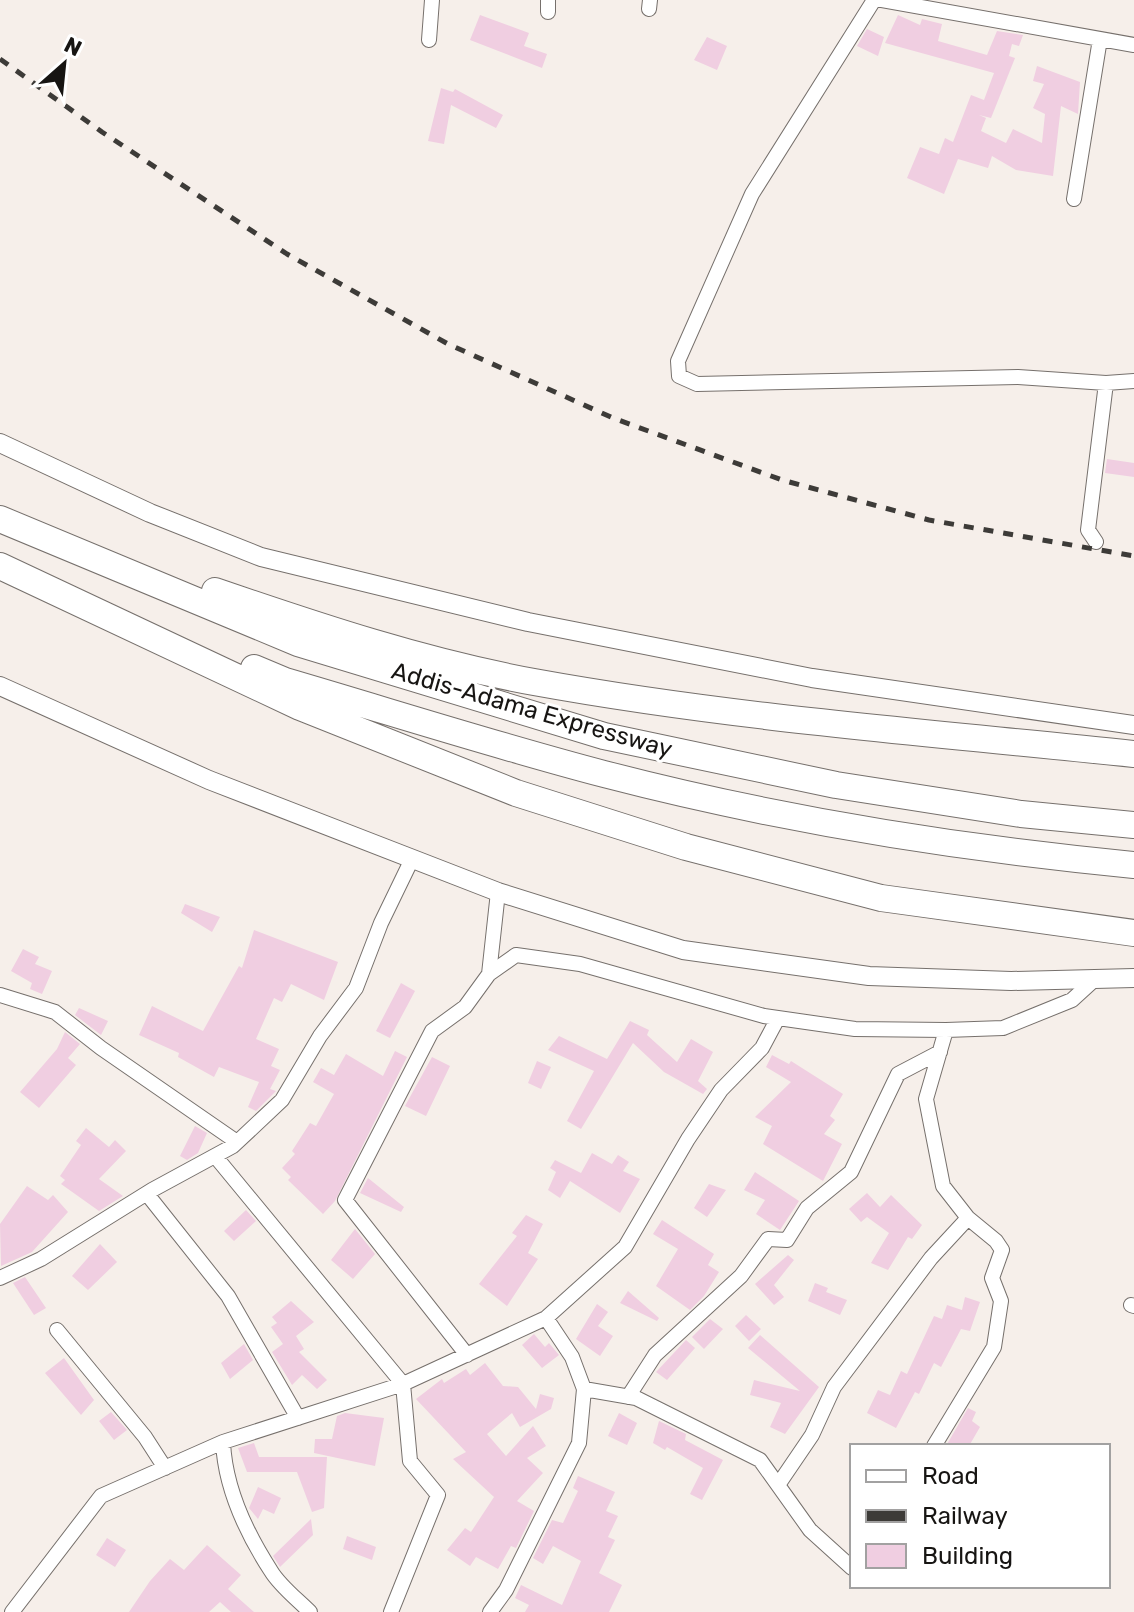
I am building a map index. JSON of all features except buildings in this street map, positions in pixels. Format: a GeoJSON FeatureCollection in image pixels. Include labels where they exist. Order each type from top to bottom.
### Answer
{"type":"FeatureCollection","features":[{"type":"Feature","properties":{"kind":"highway"},"geometry":{"type":"LineString","coordinates":[[0,517],[361,642],[532,682],[669,704],[1134,754]]}},
{"type":"Feature","properties":{"kind":"highway","name":"Addis-Adama Expressway"},"geometry":{"type":"LineString","coordinates":[[0,517],[298,643],[604,736],[836,785],[1021,814],[1134,825]]}},
{"type":"Feature","properties":{"kind":"highway"},"geometry":{"type":"LineString","coordinates":[[0,564],[300,707],[516,793],[686,847],[881,898],[1134,933]]}},
{"type":"Feature","properties":{"kind":"highway","name":"Addis-Adama Expressway"},"geometry":{"type":"LineString","coordinates":[[0,564],[285,681],[604,774],[834,825],[1030,855],[1134,865]]}},
{"type":"Feature","properties":{"kind":"street"},"geometry":{"type":"LineString","coordinates":[[429,40],[432,0]]}},
{"type":"Feature","properties":{"kind":"street"},"geometry":{"type":"LineString","coordinates":[[874,0],[752,194],[678,361],[679,376],[697,384],[1018,377],[1106,383],[1134,381]]}},
{"type":"Feature","properties":{"kind":"street"},"geometry":{"type":"LineString","coordinates":[[882,0],[1134,45]]}},
{"type":"Feature","properties":{"kind":"street"},"geometry":{"type":"LineString","coordinates":[[1074,199],[1100,39]]}},
{"type":"Feature","properties":{"kind":"street"},"geometry":{"type":"LineString","coordinates":[[1096,542],[1088,530],[1106,383]]}},
{"type":"Feature","properties":{"kind":"street"},"geometry":{"type":"LineString","coordinates":[[0,443],[150,513],[261,557],[528,622],[812,678],[1134,725]]}},
{"type":"Feature","properties":{"kind":"street"},"geometry":{"type":"LineString","coordinates":[[0,686],[209,780],[412,859],[498,892],[683,950],[869,976],[1011,981],[1134,978]]}},
{"type":"Feature","properties":{"kind":"street"},"geometry":{"type":"LineString","coordinates":[[0,1278],[41,1259],[215,1156],[237,1142],[282,1100],[320,1036],[356,988],[412,859]]}},
{"type":"Feature","properties":{"kind":"street"},"geometry":{"type":"LineString","coordinates":[[489,974],[498,892]]}},
{"type":"Feature","properties":{"kind":"street"},"geometry":{"type":"LineString","coordinates":[[467,1355],[345,1200],[432,1031],[465,1007],[489,974],[516,955],[580,964],[778,1018],[855,1029],[1003,1028],[1072,1000],[1095,979]]}},
{"type":"Feature","properties":{"kind":"street"},"geometry":{"type":"LineString","coordinates":[[0,995],[55,1012],[101,1048],[237,1142]]}},
{"type":"Feature","properties":{"kind":"street"},"geometry":{"type":"LineString","coordinates":[[12,1612],[101,1496],[223,1442],[403,1384],[546,1318],[625,1247],[688,1139],[721,1090],[759,1052],[778,1018]]}},
{"type":"Feature","properties":{"kind":"street"},"geometry":{"type":"LineString","coordinates":[[935,1444],[949,1415],[994,1347],[1001,1301],[992,1278],[1002,1250],[996,1241],[968,1218],[943,1186],[926,1099],[946,1030]]}},
{"type":"Feature","properties":{"kind":"street"},"geometry":{"type":"LineString","coordinates":[[628,1397],[655,1355],[741,1276],[768,1239],[787,1240],[807,1208],[851,1172],[898,1074],[940,1052]]}},
{"type":"Feature","properties":{"kind":"street"},"geometry":{"type":"LineString","coordinates":[[215,1156],[403,1384],[410,1461],[438,1495],[391,1612]]}},
{"type":"Feature","properties":{"kind":"street"},"geometry":{"type":"LineString","coordinates":[[147,1194],[228,1296],[298,1418]]}},
{"type":"Feature","properties":{"kind":"street"},"geometry":{"type":"LineString","coordinates":[[778,1485],[812,1435],[834,1387],[931,1258],[968,1218]]}},
{"type":"Feature","properties":{"kind":"street"},"geometry":{"type":"LineString","coordinates":[[490,1612],[506,1590],[579,1443],[584,1389],[572,1357],[546,1318]]}},
{"type":"Feature","properties":{"kind":"street"},"geometry":{"type":"LineString","coordinates":[[57,1330],[145,1437],[165,1468]]}},
{"type":"Feature","properties":{"kind":"street"},"geometry":{"type":"LineString","coordinates":[[584,1389],[628,1397],[760,1460],[810,1530],[850,1566]]}},
{"type":"Feature","properties":{"kind":"street"},"geometry":{"type":"LineString","coordinates":[[223,1442],[224,1463],[239,1509],[272,1574],[310,1612]]}},
{"type":"Feature","properties":{"kind":"railway"},"geometry":{"type":"LineString","coordinates":[[0,59],[102,132],[287,254],[448,344],[613,418],[782,480],[929,520],[1134,556]]}}]}
